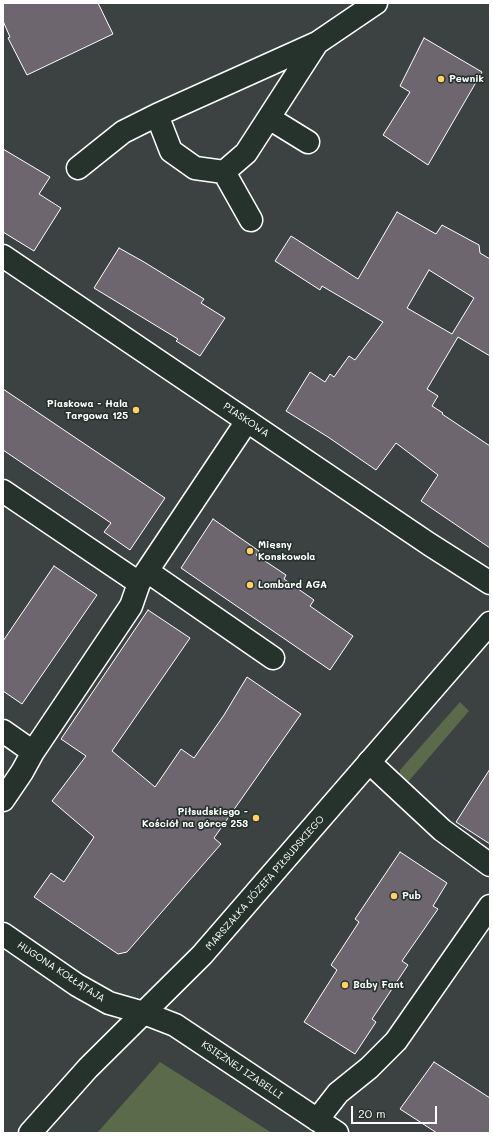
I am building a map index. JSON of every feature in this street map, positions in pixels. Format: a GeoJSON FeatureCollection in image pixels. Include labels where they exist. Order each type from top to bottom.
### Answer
{"type":"FeatureCollection","features":[{"type":"Feature","properties":{"kind":"main road"},"geometry":{"type":"LineString","coordinates":[[78,168],[123,132],[157,115],[317,43],[376,3]]}},
{"type":"Feature","properties":{"kind":"main road"},"geometry":{"type":"LineString","coordinates":[[157,115],[171,151],[195,168],[224,172],[246,153],[317,43]]}},
{"type":"Feature","properties":{"kind":"main road"},"geometry":{"type":"LineString","coordinates":[[268,118],[308,142]]}},
{"type":"Feature","properties":{"kind":"main road"},"geometry":{"type":"LineString","coordinates":[[224,172],[251,220]]}},
{"type":"Feature","properties":{"kind":"main road","name":"PIASKOWA"},"geometry":{"type":"LineString","coordinates":[[3,256],[429,544],[490,583]]}},
{"type":"Feature","properties":{"kind":"main road"},"geometry":{"type":"LineString","coordinates":[[3,800],[22,772],[33,752],[131,606],[143,577],[247,421]]}},
{"type":"Feature","properties":{"kind":"main road"},"geometry":{"type":"LineString","coordinates":[[3,491],[273,658]]}},
{"type":"Feature","properties":{"kind":"main road","name":"MARSZAŁKA JÓZEFA PIŁSUDSKIEGO"},"geometry":{"type":"LineString","coordinates":[[30,1133],[88,1068],[202,955],[490,623]]}},
{"type":"Feature","properties":{"kind":"main road"},"geometry":{"type":"LineString","coordinates":[[3,731],[33,752]]}},
{"type":"Feature","properties":{"kind":"main road"},"geometry":{"type":"LineString","coordinates":[[370,762],[442,830],[490,864]]}},
{"type":"Feature","properties":{"kind":"main road"},"geometry":{"type":"LineString","coordinates":[[317,1120],[338,1092],[369,1068],[396,1041],[490,906]]}},
{"type":"Feature","properties":{"kind":"main road","name":"HUGONA KOŁŁĄTAJA"},"geometry":{"type":"LineString","coordinates":[[3,934],[77,985],[109,1003],[144,1014]]}},
{"type":"Feature","properties":{"kind":"main road","name":"KSIĘŻNEJ IZABELLI"},"geometry":{"type":"LineString","coordinates":[[144,1014],[175,1026],[337,1133]]}},
{"type":"Feature","properties":{"kind":"green space"},"geometry":{"type":"Polygon","coordinates":[[[460,702],[469,711],[407,783],[400,777],[400,770],[460,702]]]}},
{"type":"Feature","properties":{"kind":"green space"},"geometry":{"type":"Polygon","coordinates":[[[160,1062],[272,1133],[97,1133],[160,1062]]]}},
{"type":"Feature","properties":{"kind":"building"},"geometry":{"type":"Polygon","coordinates":[[[3,3],[98,3],[113,34],[27,75],[8,38],[10,37],[3,21],[3,3]]]}},
{"type":"Feature","properties":{"kind":"building"},"geometry":{"type":"Polygon","coordinates":[[[424,38],[482,72],[428,165],[383,135],[410,92],[400,86],[424,38]]]}},
{"type":"Feature","properties":{"kind":"building"},"geometry":{"type":"Polygon","coordinates":[[[3,149],[50,177],[39,194],[61,208],[34,251],[3,232],[3,149]]]}},
{"type":"Feature","properties":{"kind":"building"},"geometry":{"type":"Polygon","coordinates":[[[397,212],[436,234],[442,225],[479,245],[480,253],[490,259],[490,356],[458,337],[427,389],[438,396],[432,406],[490,446],[490,548],[421,501],[438,475],[396,443],[376,470],[328,437],[286,411],[310,372],[325,382],[330,374],[334,377],[349,356],[355,360],[383,322],[322,286],[320,290],[275,261],[291,236],[358,279],[397,212]],[[429,270],[407,308],[452,334],[474,298],[429,270]]]}},
{"type":"Feature","properties":{"kind":"building"},"geometry":{"type":"Polygon","coordinates":[[[119,248],[204,299],[201,303],[225,318],[200,356],[176,341],[178,339],[94,288],[119,248]]]}},
{"type":"Feature","properties":{"kind":"building"},"geometry":{"type":"Polygon","coordinates":[[[3,389],[165,498],[130,550],[104,532],[111,523],[3,450],[3,389]]]}},
{"type":"Feature","properties":{"kind":"building"},"geometry":{"type":"Polygon","coordinates":[[[213,519],[259,551],[256,555],[286,575],[284,579],[314,600],[310,606],[353,636],[330,670],[181,568],[213,519]]]}},
{"type":"Feature","properties":{"kind":"building"},"geometry":{"type":"Polygon","coordinates":[[[54,566],[97,595],[22,704],[3,691],[3,641],[54,566]]]}},
{"type":"Feature","properties":{"kind":"building"},"geometry":{"type":"Polygon","coordinates":[[[148,610],[190,638],[112,751],[155,787],[181,749],[194,758],[224,715],[247,677],[301,714],[214,838],[221,844],[127,952],[118,954],[34,897],[51,873],[64,882],[94,837],[52,801],[86,756],[61,739],[148,610]]]}},
{"type":"Feature","properties":{"kind":"building"},"geometry":{"type":"Polygon","coordinates":[[[490,769],[490,844],[456,822],[490,769]]]}},
{"type":"Feature","properties":{"kind":"building"},"geometry":{"type":"Polygon","coordinates":[[[400,852],[447,883],[433,906],[438,909],[402,961],[408,965],[372,1019],[376,1022],[355,1054],[304,1022],[337,970],[331,965],[359,922],[355,919],[400,852]]]}},
{"type":"Feature","properties":{"kind":"building"},"geometry":{"type":"Polygon","coordinates":[[[434,1062],[490,1098],[490,1133],[437,1133],[400,1109],[434,1062]]]}},
{"type":"Feature","properties":{"kind":"place","name":"Pewnik"},"geometry":{"type":"Point","coordinates":[441,79]}},
{"type":"Feature","properties":{"kind":"place","name":"Piaskowa - Hala Targowa 125"},"geometry":{"type":"Point","coordinates":[136,410]}},
{"type":"Feature","properties":{"kind":"place","name":"Mięsny Konskowola"},"geometry":{"type":"Point","coordinates":[250,551]}},
{"type":"Feature","properties":{"kind":"place","name":"Lombard AGA"},"geometry":{"type":"Point","coordinates":[250,585]}},
{"type":"Feature","properties":{"kind":"place","name":"Piłsudskiego - Kościół na górce 253"},"geometry":{"type":"Point","coordinates":[256,818]}},
{"type":"Feature","properties":{"kind":"place","name":"Pub"},"geometry":{"type":"Point","coordinates":[394,896]}},
{"type":"Feature","properties":{"kind":"place","name":"Baby Fant"},"geometry":{"type":"Point","coordinates":[345,985]}}]}
